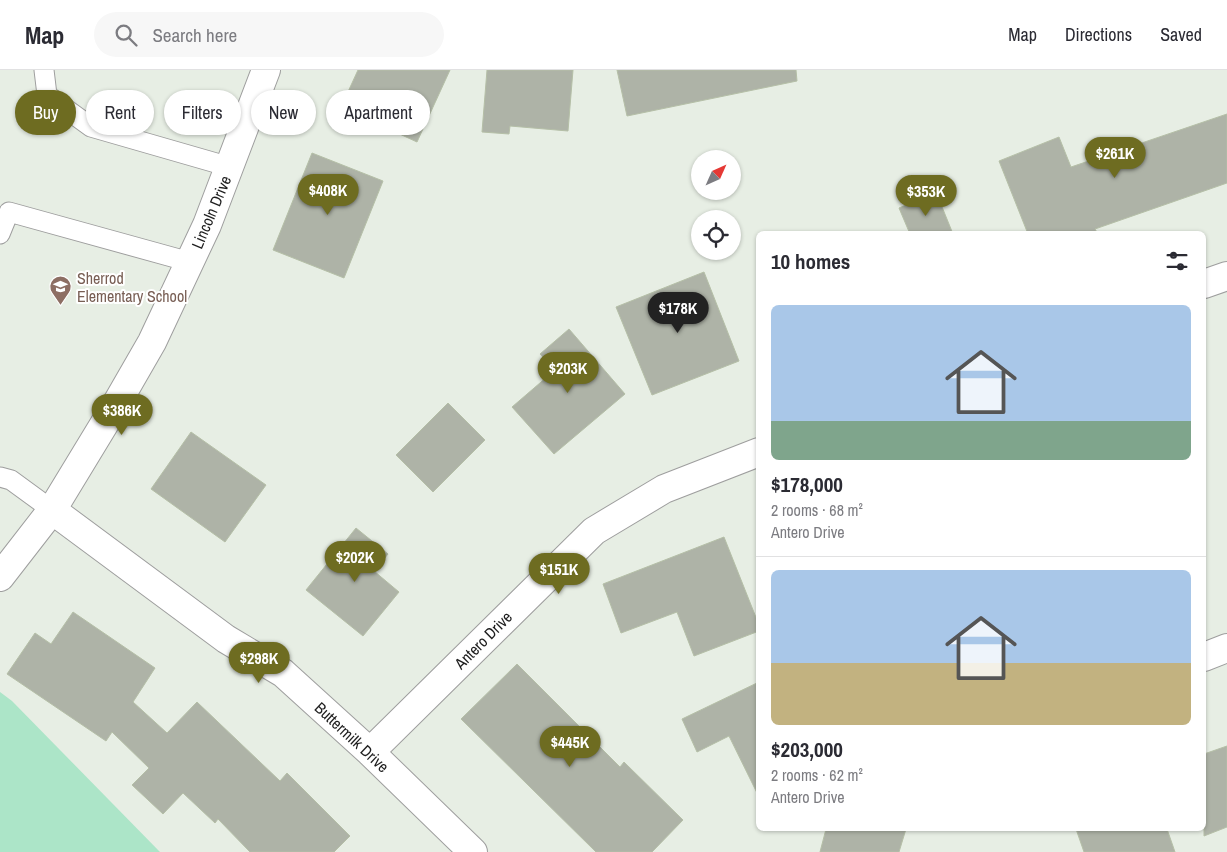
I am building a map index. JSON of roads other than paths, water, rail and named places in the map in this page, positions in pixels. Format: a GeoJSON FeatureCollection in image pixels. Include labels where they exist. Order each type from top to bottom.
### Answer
{"type":"FeatureCollection","features":[{"type":"Feature","properties":{"kind":"street","name":"Lincoln Drive"},"geometry":{"type":"LineString","coordinates":[[0,577],[52,510],[152,342],[190,262],[230,167],[266,70]]}},
{"type":"Feature","properties":{"kind":"street"},"geometry":{"type":"LineString","coordinates":[[1206,283],[1227,276]]}},
{"type":"Feature","properties":{"kind":"street","name":"Antero Drive"},"geometry":{"type":"LineString","coordinates":[[370,752],[594,531],[664,489],[756,453]]}},
{"type":"Feature","properties":{"kind":"street","name":"Buttermilk Drive"},"geometry":{"type":"LineString","coordinates":[[52,510],[226,639],[282,673],[370,752],[473,852]]}},
{"type":"Feature","properties":{"kind":"street"},"geometry":{"type":"LineString","coordinates":[[1206,656],[1227,648]]}},
{"type":"Feature","properties":{"kind":"lane"},"geometry":{"type":"LineString","coordinates":[[44,70],[47,95],[91,127],[230,167]]}},
{"type":"Feature","properties":{"kind":"lane"},"geometry":{"type":"LineString","coordinates":[[0,234],[10,212],[190,262]]}},
{"type":"Feature","properties":{"kind":"lane"},"geometry":{"type":"LineString","coordinates":[[0,476],[11,480],[52,510]]}},
{"type":"Feature","properties":{"kind":"place","name":"Sherrod Elementary School"},"geometry":{"type":"Point","coordinates":[61,306]}}]}
